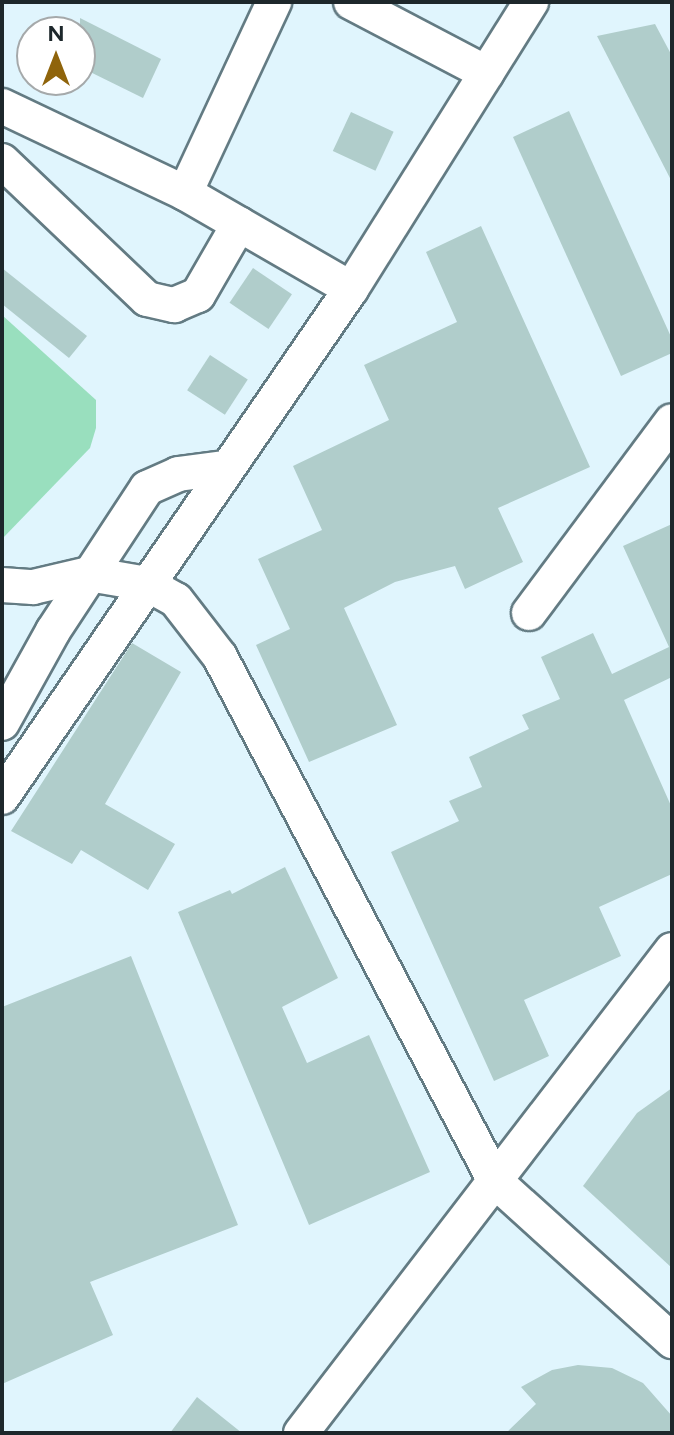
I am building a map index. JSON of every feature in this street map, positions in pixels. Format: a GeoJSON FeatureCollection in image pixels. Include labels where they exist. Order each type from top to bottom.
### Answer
{"type":"FeatureCollection","features":[{"type":"Feature","properties":{"kind":"lane"},"geometry":{"type":"LineString","coordinates":[[185,193],[274,2]]}},
{"type":"Feature","properties":{"kind":"lane"},"geometry":{"type":"LineString","coordinates":[[351,2],[486,73]]}},
{"type":"Feature","properties":{"kind":"lane"},"geometry":{"type":"LineString","coordinates":[[2,797],[224,468],[351,289],[531,2]]}},
{"type":"Feature","properties":{"kind":"lane"},"geometry":{"type":"LineString","coordinates":[[2,106],[185,193],[351,289]]}},
{"type":"Feature","properties":{"kind":"lane"},"geometry":{"type":"LineString","coordinates":[[2,161],[147,299],[174,305],[198,295],[239,224]]}},
{"type":"Feature","properties":{"kind":"lane"},"geometry":{"type":"LineString","coordinates":[[529,613],[672,421]]}},
{"type":"Feature","properties":{"kind":"lane"},"geometry":{"type":"LineString","coordinates":[[2,723],[89,574],[147,488],[178,474],[224,468]]}},
{"type":"Feature","properties":{"kind":"lane"},"geometry":{"type":"LineString","coordinates":[[2,585],[33,587],[89,574],[147,584],[176,600],[220,657],[495,1181],[672,1341]]}},
{"type":"Feature","properties":{"kind":"lane"},"geometry":{"type":"LineString","coordinates":[[301,1433],[672,950]]}},
{"type":"Feature","properties":{"kind":"green space"},"geometry":{"type":"Polygon","coordinates":[[[2,315],[96,400],[96,428],[90,448],[2,539],[2,315]]]}},
{"type":"Feature","properties":{"kind":"building"},"geometry":{"type":"Polygon","coordinates":[[[655,24],[672,56],[672,182],[597,36],[655,24]]]}},
{"type":"Feature","properties":{"kind":"building"},"geometry":{"type":"Polygon","coordinates":[[[96,26],[161,59],[143,98],[96,75],[96,26]]]}},
{"type":"Feature","properties":{"kind":"building"},"geometry":{"type":"Polygon","coordinates":[[[569,111],[672,339],[672,353],[621,376],[513,137],[569,111]]]}},
{"type":"Feature","properties":{"kind":"building"},"geometry":{"type":"Polygon","coordinates":[[[351,112],[394,132],[375,171],[333,151],[351,112]]]}},
{"type":"Feature","properties":{"kind":"building"},"geometry":{"type":"Polygon","coordinates":[[[481,226],[590,467],[498,508],[523,562],[465,589],[455,566],[395,582],[344,608],[397,725],[309,762],[256,645],[290,629],[258,559],[322,530],[293,466],[389,420],[364,365],[457,322],[426,252],[481,226]]]}},
{"type":"Feature","properties":{"kind":"building"},"geometry":{"type":"Polygon","coordinates":[[[2,268],[87,336],[69,358],[2,304],[2,268]]]}},
{"type":"Feature","properties":{"kind":"building"},"geometry":{"type":"Polygon","coordinates":[[[253,268],[292,294],[268,329],[230,303],[253,268]]]}},
{"type":"Feature","properties":{"kind":"building"},"geometry":{"type":"Polygon","coordinates":[[[210,355],[248,380],[225,415],[187,390],[210,355]]]}},
{"type":"Feature","properties":{"kind":"building"},"geometry":{"type":"Polygon","coordinates":[[[672,524],[672,677],[624,700],[672,808],[672,874],[599,907],[621,956],[524,1000],[549,1056],[494,1081],[391,852],[459,821],[449,801],[482,787],[469,757],[529,729],[522,715],[560,699],[541,657],[593,633],[612,674],[669,647],[623,546],[672,524]]]}},
{"type":"Feature","properties":{"kind":"building"},"geometry":{"type":"Polygon","coordinates":[[[132,643],[181,672],[105,804],[175,844],[148,890],[81,850],[72,864],[11,831],[132,643]]]}},
{"type":"Feature","properties":{"kind":"building"},"geometry":{"type":"Polygon","coordinates":[[[285,867],[338,978],[282,1007],[307,1063],[369,1035],[430,1172],[309,1225],[178,912],[230,890],[232,894],[285,867]]]}},
{"type":"Feature","properties":{"kind":"building"},"geometry":{"type":"Polygon","coordinates":[[[131,956],[238,1225],[90,1282],[113,1335],[2,1384],[2,1007],[131,956]]]}},
{"type":"Feature","properties":{"kind":"building"},"geometry":{"type":"Polygon","coordinates":[[[672,1088],[672,1268],[583,1186],[637,1113],[672,1088]]]}},
{"type":"Feature","properties":{"kind":"building"},"geometry":{"type":"Polygon","coordinates":[[[578,1365],[612,1368],[643,1383],[672,1416],[672,1433],[506,1433],[536,1404],[521,1387],[552,1370],[578,1365]]]}},
{"type":"Feature","properties":{"kind":"building"},"geometry":{"type":"Polygon","coordinates":[[[197,1397],[242,1433],[170,1433],[197,1397]]]}}]}
